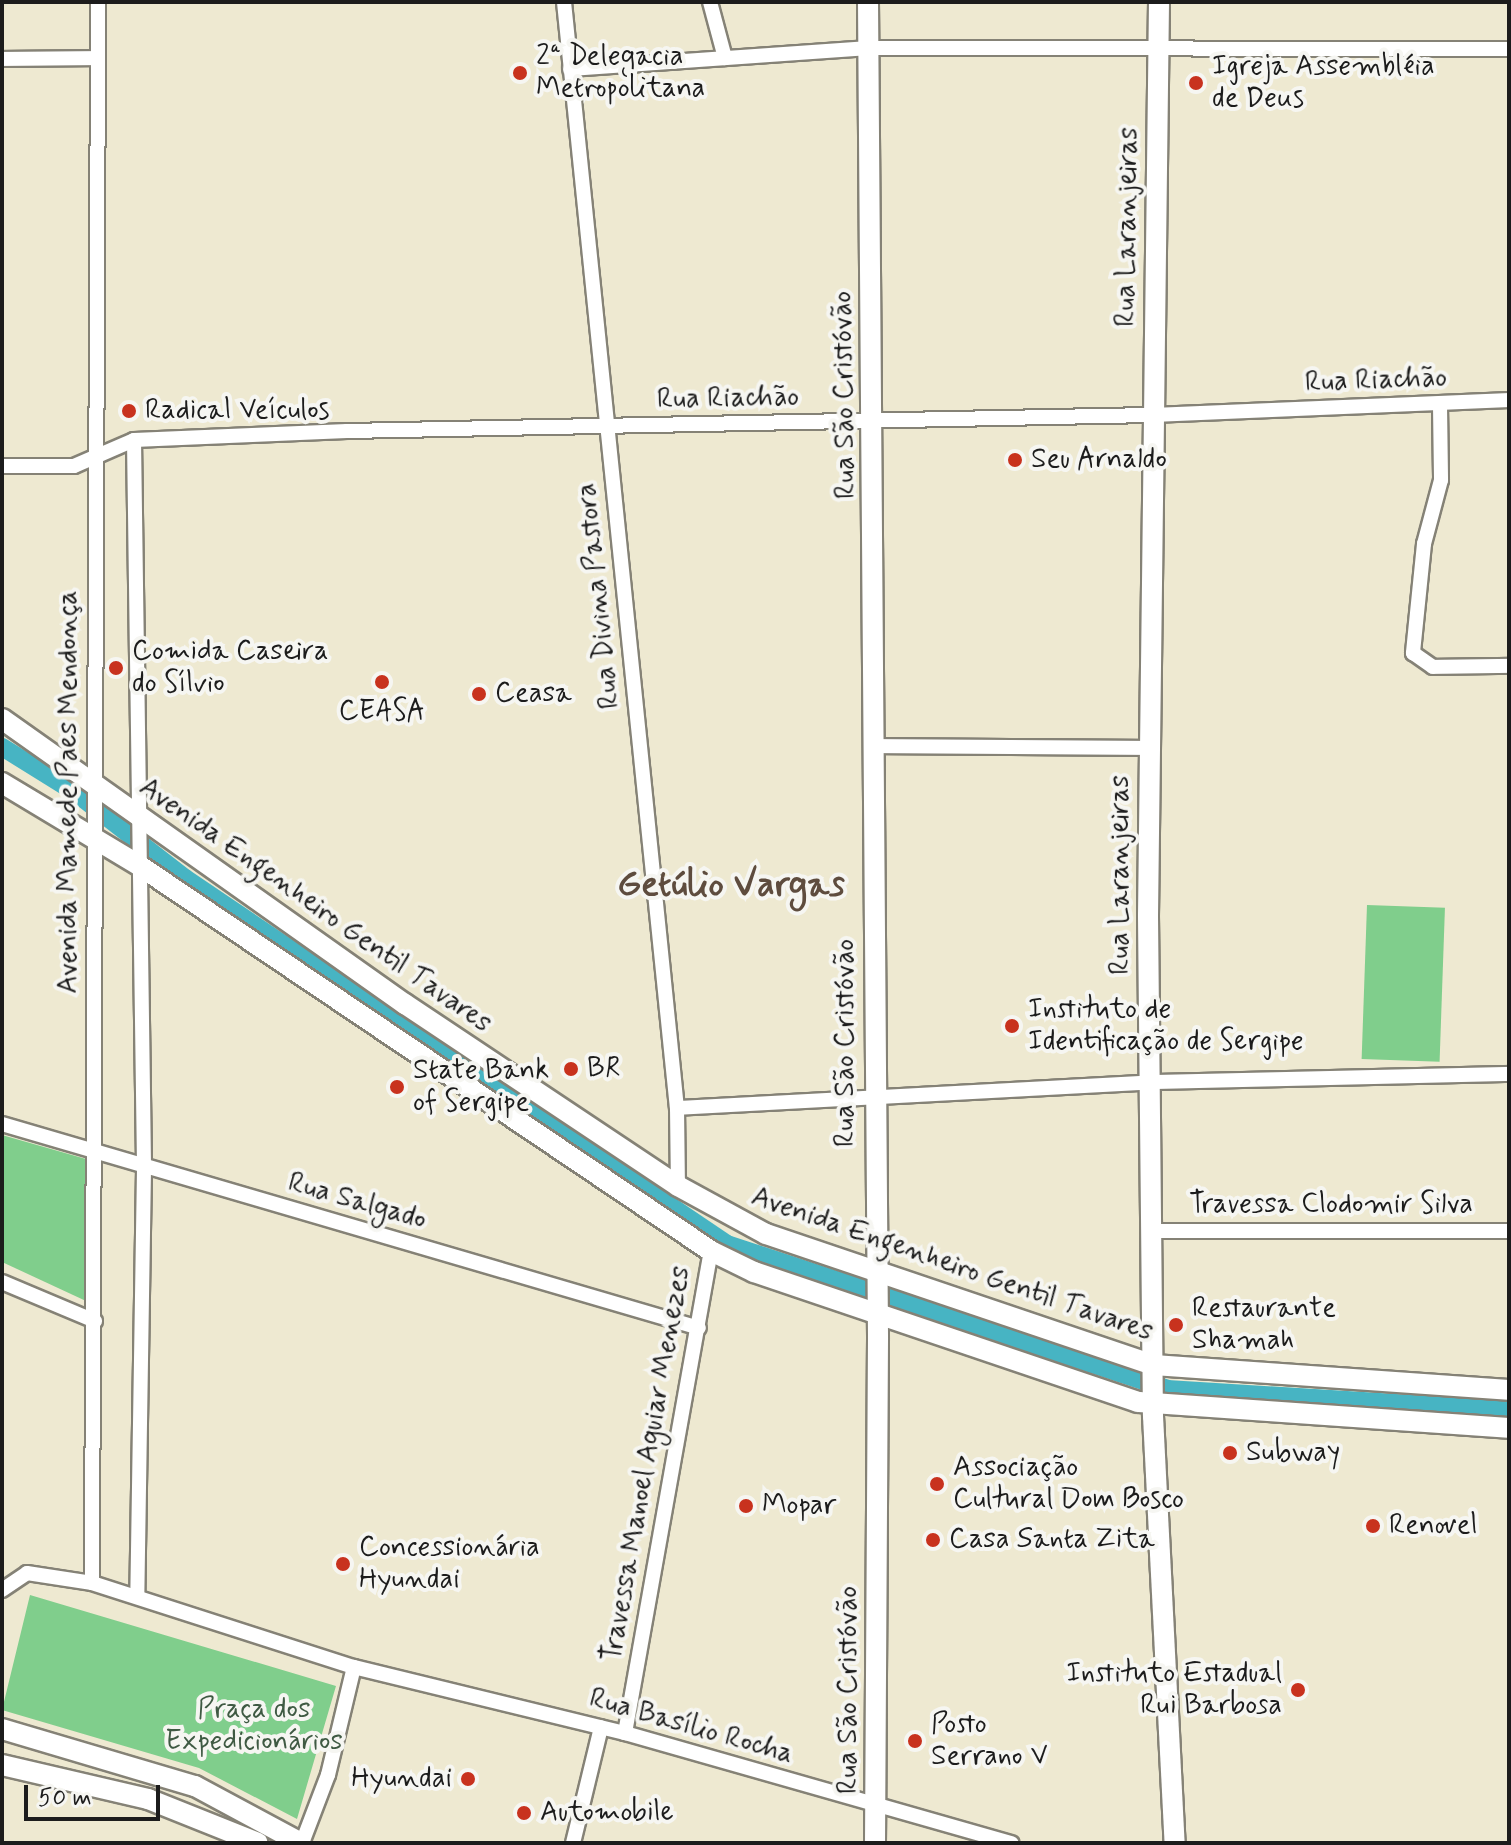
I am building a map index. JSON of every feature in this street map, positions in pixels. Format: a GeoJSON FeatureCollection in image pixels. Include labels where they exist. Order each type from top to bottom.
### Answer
{"type":"FeatureCollection","features":[{"type":"Feature","properties":{"kind":"main road","name":"Rua São Cristóvão"},"geometry":{"type":"LineString","coordinates":[[868,2],[874,421],[872,746],[878,1315],[875,1843]]}},
{"type":"Feature","properties":{"kind":"main road","name":"Rua Laranjeiras"},"geometry":{"type":"LineString","coordinates":[[1159,2],[1150,748],[1153,1367],[1175,1843]]}},
{"type":"Feature","properties":{"kind":"main road","name":"Avenida Engenheiro Gentil Tavares"},"geometry":{"type":"LineString","coordinates":[[2,719],[142,825],[678,1186],[766,1234],[1153,1367],[1509,1390]]}},
{"type":"Feature","properties":{"kind":"main road"},"geometry":{"type":"LineString","coordinates":[[2,783],[140,863],[711,1251],[878,1315],[1154,1401],[1509,1428]]}},
{"type":"Feature","properties":{"kind":"main road"},"geometry":{"type":"LineString","coordinates":[[2,1729],[195,1786],[302,1843]]}},
{"type":"Feature","properties":{"kind":"main road"},"geometry":{"type":"LineString","coordinates":[[2,1765],[148,1799],[258,1843]]}},
{"type":"Feature","properties":{"kind":"street","name":"Avenida Mamede Paes Mendonça"},"geometry":{"type":"LineString","coordinates":[[92,1583],[98,2]]}},
{"type":"Feature","properties":{"kind":"street","name":"Rua Divina Pastora"},"geometry":{"type":"LineString","coordinates":[[564,2],[677,1108],[678,1186]]}},
{"type":"Feature","properties":{"kind":"street"},"geometry":{"type":"LineString","coordinates":[[710,2],[725,58]]}},
{"type":"Feature","properties":{"kind":"street"},"geometry":{"type":"LineString","coordinates":[[570,69],[869,48],[1509,49]]}},
{"type":"Feature","properties":{"kind":"street"},"geometry":{"type":"LineString","coordinates":[[2,59],[98,58]]}},
{"type":"Feature","properties":{"kind":"street","name":"Rua Riachão"},"geometry":{"type":"LineString","coordinates":[[2,466],[74,466],[98,457],[105,448],[134,440],[1154,415],[1440,406],[1509,400]]}},
{"type":"Feature","properties":{"kind":"street"},"geometry":{"type":"LineString","coordinates":[[1440,406],[1441,480],[1429,519],[1411,644],[1417,660],[1433,667],[1509,666]]}},
{"type":"Feature","properties":{"kind":"street"},"geometry":{"type":"LineString","coordinates":[[134,440],[142,825],[144,1169],[137,1596]]}},
{"type":"Feature","properties":{"kind":"street"},"geometry":{"type":"LineString","coordinates":[[872,746],[1150,748]]}},
{"type":"Feature","properties":{"kind":"street"},"geometry":{"type":"LineString","coordinates":[[677,1108],[1151,1082],[1509,1074]]}},
{"type":"Feature","properties":{"kind":"street","name":"Rua Salgado"},"geometry":{"type":"LineString","coordinates":[[2,1124],[92,1149],[144,1169],[699,1328]]}},
{"type":"Feature","properties":{"kind":"street","name":"Travessa Clodomir Silva"},"geometry":{"type":"LineString","coordinates":[[1153,1231],[1509,1231]]}},
{"type":"Feature","properties":{"kind":"street","name":"Travessa Manoel Aguiar Menezes"},"geometry":{"type":"LineString","coordinates":[[625,1733],[711,1251]]}},
{"type":"Feature","properties":{"kind":"street"},"geometry":{"type":"LineString","coordinates":[[3,1283],[95,1321]]}},
{"type":"Feature","properties":{"kind":"street"},"geometry":{"type":"LineString","coordinates":[[2,1590],[27,1573],[92,1583],[354,1667],[328,1775],[302,1843]]}},
{"type":"Feature","properties":{"kind":"street","name":"Rua Basílio Rocha"},"geometry":{"type":"LineString","coordinates":[[354,1667],[625,1733],[1012,1843]]}},
{"type":"Feature","properties":{"kind":"street"},"geometry":{"type":"LineString","coordinates":[[573,1843],[601,1727]]}},
{"type":"Feature","properties":{"kind":"green space"},"geometry":{"type":"Polygon","coordinates":[[[1367,905],[1445,908],[1440,1062],[1362,1059],[1367,905]]]}},
{"type":"Feature","properties":{"kind":"green space"},"geometry":{"type":"Polygon","coordinates":[[[2,1135],[86,1159],[86,1301],[2,1262],[2,1135]]]}},
{"type":"Feature","properties":{"kind":"green space","name":"Praça dos Expedicionários"},"geometry":{"type":"Polygon","coordinates":[[[30,1595],[336,1686],[297,1819],[199,1768],[2,1710],[30,1595]]]}},
{"type":"Feature","properties":{"kind":"waterway"},"geometry":{"type":"LineString","coordinates":[[2,747],[73,791],[185,878],[727,1244],[1167,1389],[1509,1410]]}},
{"type":"Feature","properties":{"kind":"place","name":"2ª Delegacia Metropolitana"},"geometry":{"type":"Point","coordinates":[520,73]}},
{"type":"Feature","properties":{"kind":"place","name":"Igreja Assembléia de Deus"},"geometry":{"type":"Point","coordinates":[1196,83]}},
{"type":"Feature","properties":{"kind":"place","name":"Radical Veículos"},"geometry":{"type":"Point","coordinates":[129,411]}},
{"type":"Feature","properties":{"kind":"place","name":"Seu Arnaldo"},"geometry":{"type":"Point","coordinates":[1015,460]}},
{"type":"Feature","properties":{"kind":"place","name":"Comida Caseira do Sílvio"},"geometry":{"type":"Point","coordinates":[116,668]}},
{"type":"Feature","properties":{"kind":"place","name":"CEASA"},"geometry":{"type":"Point","coordinates":[382,682]}},
{"type":"Feature","properties":{"kind":"place","name":"Ceasa"},"geometry":{"type":"Point","coordinates":[479,694]}},
{"type":"Feature","properties":{"kind":"place","name":"Instituto de Identificação de Sergipe"},"geometry":{"type":"Point","coordinates":[1012,1026]}},
{"type":"Feature","properties":{"kind":"place","name":"BR"},"geometry":{"type":"Point","coordinates":[571,1069]}},
{"type":"Feature","properties":{"kind":"place","name":"State Bank of Sergipe"},"geometry":{"type":"Point","coordinates":[397,1087]}},
{"type":"Feature","properties":{"kind":"place","name":"Restaurante Shamah"},"geometry":{"type":"Point","coordinates":[1176,1325]}},
{"type":"Feature","properties":{"kind":"place","name":"Subway"},"geometry":{"type":"Point","coordinates":[1230,1453]}},
{"type":"Feature","properties":{"kind":"place","name":"Associação Cultural Dom Bosco"},"geometry":{"type":"Point","coordinates":[937,1484]}},
{"type":"Feature","properties":{"kind":"place","name":"Mopar"},"geometry":{"type":"Point","coordinates":[746,1506]}},
{"type":"Feature","properties":{"kind":"place","name":"Renovel"},"geometry":{"type":"Point","coordinates":[1373,1526]}},
{"type":"Feature","properties":{"kind":"place","name":"Casa Santa Zita"},"geometry":{"type":"Point","coordinates":[933,1540]}},
{"type":"Feature","properties":{"kind":"place","name":"Concessionária Hyundai"},"geometry":{"type":"Point","coordinates":[343,1564]}},
{"type":"Feature","properties":{"kind":"place","name":"Instituto Estadual Rui Barbosa"},"geometry":{"type":"Point","coordinates":[1298,1690]}},
{"type":"Feature","properties":{"kind":"place","name":"Posto Serrano V"},"geometry":{"type":"Point","coordinates":[915,1741]}},
{"type":"Feature","properties":{"kind":"place","name":"Hyundai"},"geometry":{"type":"Point","coordinates":[468,1779]}},
{"type":"Feature","properties":{"kind":"place","name":"Automobile"},"geometry":{"type":"Point","coordinates":[524,1813]}},
{"type":"Feature","properties":{"kind":"district","name":"Getúlio Vargas"},"geometry":{"type":"Point","coordinates":[731,886]}}]}
